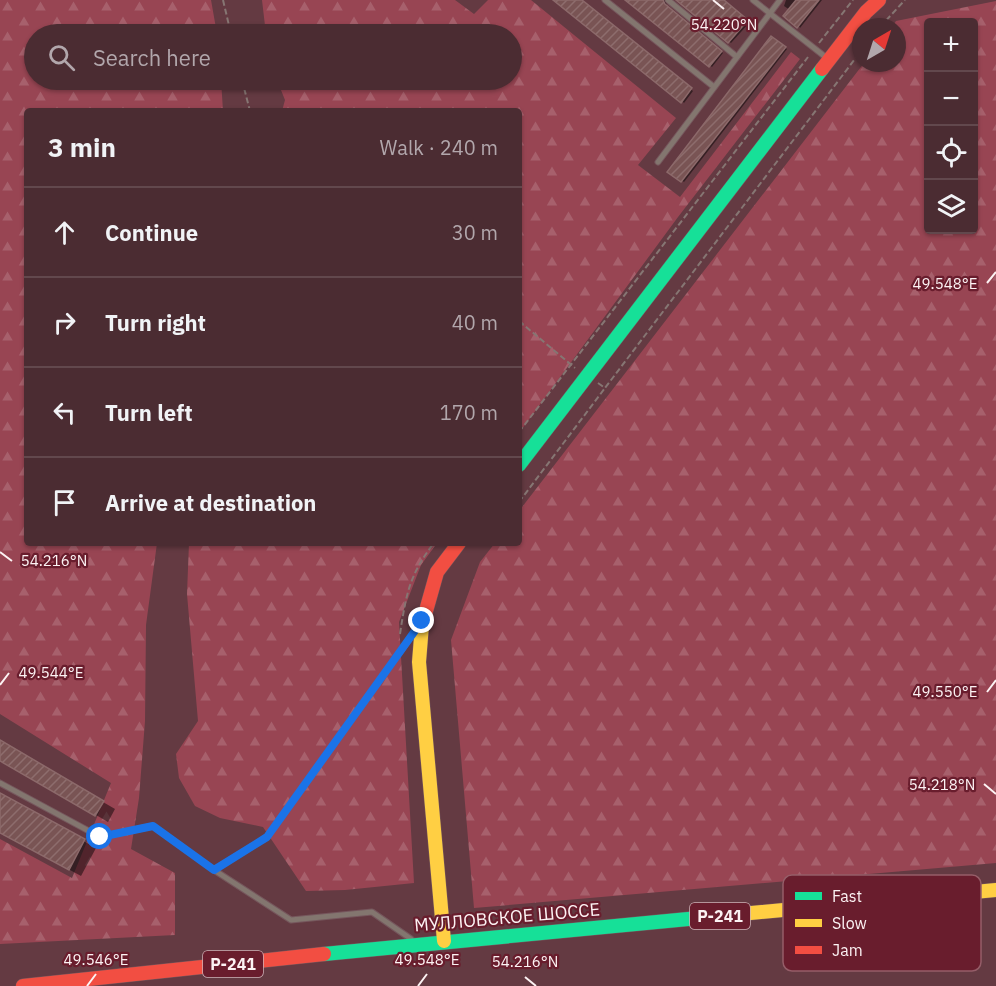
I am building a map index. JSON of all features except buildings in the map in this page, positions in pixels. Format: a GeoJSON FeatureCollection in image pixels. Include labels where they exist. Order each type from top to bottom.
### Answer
{"type":"FeatureCollection","features":[{"type":"Feature","properties":{"kind":"main road"},"geometry":{"type":"LineString","coordinates":[[522,461],[866,12],[879,0]]}},
{"type":"Feature","properties":{"kind":"main road"},"geometry":{"type":"LineString","coordinates":[[444,941],[419,663],[422,621],[437,572],[457,546]]}},
{"type":"Feature","properties":{"kind":"main road","name":"МУЛЛОВСКОЕ ШОССЕ"},"geometry":{"type":"LineString","coordinates":[[981,891],[996,890]]}},
{"type":"Feature","properties":{"kind":"main road","name":"МУЛЛОВСКОЕ ШОССЕ"},"geometry":{"type":"LineString","coordinates":[[23,986],[444,941],[783,910]]}},
{"type":"Feature","properties":{"kind":"lane"},"geometry":{"type":"LineString","coordinates":[[605,0],[714,87]]}},
{"type":"Feature","properties":{"kind":"lane"},"geometry":{"type":"LineString","coordinates":[[668,0],[737,57]]}},
{"type":"Feature","properties":{"kind":"lane"},"geometry":{"type":"LineString","coordinates":[[753,0],[829,60]]}},
{"type":"Feature","properties":{"kind":"lane"},"geometry":{"type":"LineString","coordinates":[[658,162],[780,0]]}},
{"type":"Feature","properties":{"kind":"lane"},"geometry":{"type":"LineString","coordinates":[[214,870],[267,837],[422,621]]}},
{"type":"Feature","properties":{"kind":"lane"},"geometry":{"type":"LineString","coordinates":[[0,783],[100,837],[153,826],[214,870],[291,920],[372,912],[418,944]]}},
{"type":"Feature","properties":{"kind":"path"},"geometry":{"type":"LineString","coordinates":[[223,0],[229,24]]}},
{"type":"Feature","properties":{"kind":"path"},"geometry":{"type":"LineString","coordinates":[[522,428],[853,0]]}},
{"type":"Feature","properties":{"kind":"path"},"geometry":{"type":"LineString","coordinates":[[888,18],[905,0]]}},
{"type":"Feature","properties":{"kind":"path"},"geometry":{"type":"LineString","coordinates":[[245,90],[249,108]]}},
{"type":"Feature","properties":{"kind":"path"},"geometry":{"type":"LineString","coordinates":[[522,498],[605,388]]}},
{"type":"Feature","properties":{"kind":"path"},"geometry":{"type":"LineString","coordinates":[[400,634],[407,590],[419,562],[432,546]]}},
{"type":"Feature","properties":{"kind":"green space"},"geometry":{"type":"Polygon","coordinates":[[[0,0],[211,0],[215,24],[24,24],[24,90],[222,90],[223,108],[24,108],[24,546],[157,546],[146,625],[145,721],[139,798],[131,849],[175,873],[175,935],[0,944],[0,839],[72,878],[111,783],[0,714],[0,0]]]}},
{"type":"Feature","properties":{"kind":"green space"},"geometry":{"type":"Polygon","coordinates":[[[262,0],[455,0],[474,14],[488,0],[531,0],[676,118],[638,165],[680,197],[791,52],[800,59],[678,217],[522,429],[522,108],[283,108],[285,100],[281,90],[522,90],[522,24],[265,24],[262,0]]]}},
{"type":"Feature","properties":{"kind":"green space"},"geometry":{"type":"Polygon","coordinates":[[[996,1],[996,863],[857,875],[783,875],[783,881],[474,908],[451,640],[480,562],[493,546],[522,546],[522,507],[857,72],[906,72],[906,19],[996,1]]]}},
{"type":"Feature","properties":{"kind":"green space"},"geometry":{"type":"Polygon","coordinates":[[[189,546],[435,546],[421,565],[399,622],[414,883],[345,890],[306,891],[263,827],[220,818],[195,806],[179,778],[176,754],[198,721],[187,594],[189,546]]]}},
{"type":"Feature","properties":{"kind":"traffic: fast"},"geometry":{"type":"LineString","coordinates":[[522,461],[822,69]]}},
{"type":"Feature","properties":{"kind":"traffic: fast"},"geometry":{"type":"LineString","coordinates":[[324,954],[709,917]]}},
{"type":"Feature","properties":{"kind":"traffic: slow"},"geometry":{"type":"LineString","coordinates":[[422,625],[419,662],[444,941]]}},
{"type":"Feature","properties":{"kind":"traffic: slow"},"geometry":{"type":"LineString","coordinates":[[981,891],[996,890]]}},
{"type":"Feature","properties":{"kind":"traffic: slow"},"geometry":{"type":"LineString","coordinates":[[709,917],[783,910]]}},
{"type":"Feature","properties":{"kind":"traffic: jam"},"geometry":{"type":"LineString","coordinates":[[822,69],[866,12],[879,0]]}},
{"type":"Feature","properties":{"kind":"traffic: jam"},"geometry":{"type":"LineString","coordinates":[[422,625],[437,572],[457,546]]}},
{"type":"Feature","properties":{"kind":"traffic: jam"},"geometry":{"type":"LineString","coordinates":[[23,986],[324,954]]}},
{"type":"Feature","properties":{"kind":"route"},"geometry":{"type":"LineString","coordinates":[[100,837],[153,826],[214,870],[267,837],[422,621]]}}]}
